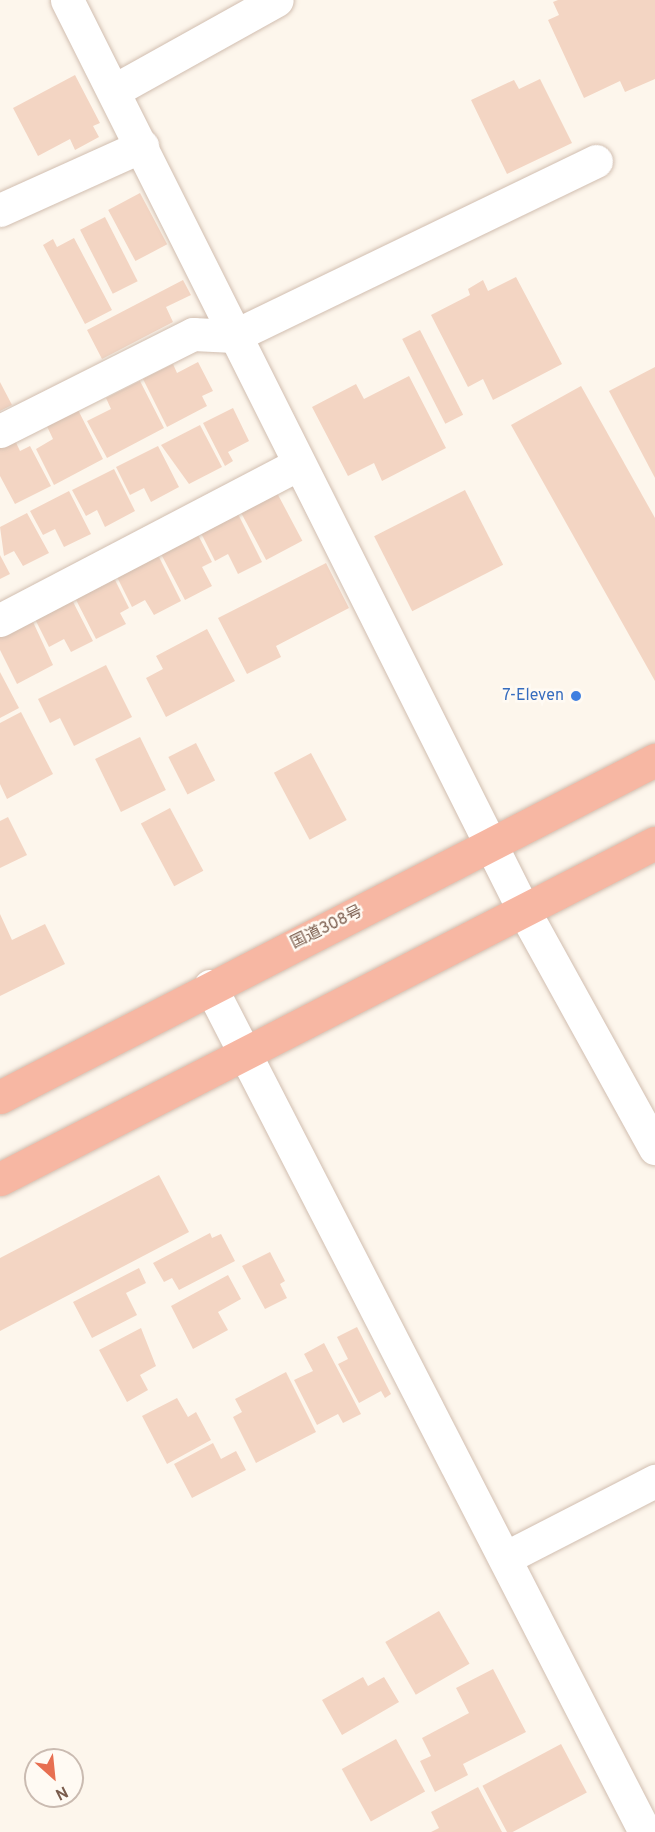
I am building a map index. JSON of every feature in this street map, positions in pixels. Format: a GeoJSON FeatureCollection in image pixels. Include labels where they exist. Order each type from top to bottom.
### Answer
{"type":"FeatureCollection","features":[{"type":"Feature","properties":{"kind":"highway","name":"国道308号"},"geometry":{"type":"LineString","coordinates":[[0,1097],[210,986],[491,846],[655,760]]}},
{"type":"Feature","properties":{"kind":"highway"},"geometry":{"type":"LineString","coordinates":[[0,1179],[655,843]]}},
{"type":"Feature","properties":{"kind":"street"},"geometry":{"type":"LineString","coordinates":[[67,0],[115,90],[297,465],[524,911],[655,1148]]}},
{"type":"Feature","properties":{"kind":"street"},"geometry":{"type":"LineString","coordinates":[[115,90],[277,0]]}},
{"type":"Feature","properties":{"kind":"street"},"geometry":{"type":"LineString","coordinates":[[0,210],[142,146]]}},
{"type":"Feature","properties":{"kind":"street"},"geometry":{"type":"LineString","coordinates":[[0,431],[193,334],[234,336],[596,161]]}},
{"type":"Feature","properties":{"kind":"street"},"geometry":{"type":"LineString","coordinates":[[0,620],[297,465]]}},
{"type":"Feature","properties":{"kind":"street"},"geometry":{"type":"LineString","coordinates":[[210,986],[645,1832]]}},
{"type":"Feature","properties":{"kind":"street"},"geometry":{"type":"LineString","coordinates":[[505,1558],[655,1481]]}},
{"type":"Feature","properties":{"kind":"building"},"geometry":{"type":"Polygon","coordinates":[[[558,0],[655,0],[655,79],[625,92],[620,81],[584,98],[548,20],[559,15],[553,2],[558,0]]]}},
{"type":"Feature","properties":{"kind":"building"},"geometry":{"type":"Polygon","coordinates":[[[75,75],[100,123],[93,126],[99,137],[75,150],[70,139],[38,156],[13,108],[75,75]]]}},
{"type":"Feature","properties":{"kind":"building"},"geometry":{"type":"Polygon","coordinates":[[[540,79],[572,143],[507,174],[471,100],[514,80],[519,89],[540,79]]]}},
{"type":"Feature","properties":{"kind":"building"},"geometry":{"type":"Polygon","coordinates":[[[140,193],[167,244],[135,261],[108,210],[140,193]]]}},
{"type":"Feature","properties":{"kind":"building"},"geometry":{"type":"Polygon","coordinates":[[[105,217],[138,281],[113,294],[80,230],[105,217]]]}},
{"type":"Feature","properties":{"kind":"building"},"geometry":{"type":"Polygon","coordinates":[[[74,238],[112,310],[85,324],[43,245],[53,239],[57,247],[74,238]]]}},
{"type":"Feature","properties":{"kind":"building"},"geometry":{"type":"Polygon","coordinates":[[[516,277],[562,364],[493,400],[483,379],[468,387],[431,315],[470,295],[468,289],[483,280],[488,291],[516,277]]]}},
{"type":"Feature","properties":{"kind":"building"},"geometry":{"type":"Polygon","coordinates":[[[183,280],[191,295],[166,307],[173,322],[102,359],[87,330],[183,280]]]}},
{"type":"Feature","properties":{"kind":"building"},"geometry":{"type":"Polygon","coordinates":[[[420,330],[463,415],[445,424],[402,339],[420,330]]]}},
{"type":"Feature","properties":{"kind":"building"},"geometry":{"type":"Polygon","coordinates":[[[198,362],[213,391],[202,396],[207,406],[167,427],[143,379],[173,364],[177,373],[198,362]]]}},
{"type":"Feature","properties":{"kind":"building"},"geometry":{"type":"Polygon","coordinates":[[[655,367],[655,478],[609,391],[655,367]]]}},
{"type":"Feature","properties":{"kind":"building"},"geometry":{"type":"Polygon","coordinates":[[[409,376],[446,448],[382,481],[374,463],[348,476],[312,407],[356,384],[364,399],[409,376]]]}},
{"type":"Feature","properties":{"kind":"building"},"geometry":{"type":"Polygon","coordinates":[[[140,381],[164,428],[107,458],[87,421],[111,409],[106,398],[140,381]]]}},
{"type":"Feature","properties":{"kind":"building"},"geometry":{"type":"Polygon","coordinates":[[[0,382],[12,405],[0,411],[0,382]]]}},
{"type":"Feature","properties":{"kind":"building"},"geometry":{"type":"Polygon","coordinates":[[[581,386],[655,518],[655,681],[511,425],[581,386]]]}},
{"type":"Feature","properties":{"kind":"building"},"geometry":{"type":"Polygon","coordinates":[[[75,404],[103,459],[54,485],[36,449],[53,439],[44,420],[75,404]]]}},
{"type":"Feature","properties":{"kind":"building"},"geometry":{"type":"Polygon","coordinates":[[[233,408],[249,441],[228,452],[233,461],[225,466],[203,423],[233,408]]]}},
{"type":"Feature","properties":{"kind":"building"},"geometry":{"type":"Polygon","coordinates":[[[200,425],[222,467],[189,484],[161,445],[200,425]]]}},
{"type":"Feature","properties":{"kind":"building"},"geometry":{"type":"Polygon","coordinates":[[[10,430],[20,451],[30,446],[51,486],[15,504],[0,476],[0,435],[10,430]]]}},
{"type":"Feature","properties":{"kind":"building"},"geometry":{"type":"Polygon","coordinates":[[[158,446],[179,487],[151,502],[144,488],[130,495],[116,467],[158,446]]]}},
{"type":"Feature","properties":{"kind":"building"},"geometry":{"type":"Polygon","coordinates":[[[114,469],[135,511],[105,527],[97,510],[86,516],[72,490],[114,469]]]}},
{"type":"Feature","properties":{"kind":"building"},"geometry":{"type":"Polygon","coordinates":[[[465,490],[503,565],[412,611],[374,536],[465,490]]]}},
{"type":"Feature","properties":{"kind":"building"},"geometry":{"type":"Polygon","coordinates":[[[69,491],[91,534],[64,547],[55,529],[43,535],[30,511],[69,491]]]}},
{"type":"Feature","properties":{"kind":"building"},"geometry":{"type":"Polygon","coordinates":[[[277,493],[302,541],[266,560],[241,512],[277,493]]]}},
{"type":"Feature","properties":{"kind":"building"},"geometry":{"type":"Polygon","coordinates":[[[234,506],[262,562],[238,574],[228,554],[215,561],[197,525],[234,506]]]}},
{"type":"Feature","properties":{"kind":"building"},"geometry":{"type":"Polygon","coordinates":[[[27,513],[49,553],[23,566],[14,551],[4,556],[0,527],[27,513]]]}},
{"type":"Feature","properties":{"kind":"building"},"geometry":{"type":"Polygon","coordinates":[[[197,533],[212,562],[202,567],[212,586],[185,600],[160,552],[197,533]]]}},
{"type":"Feature","properties":{"kind":"building"},"geometry":{"type":"Polygon","coordinates":[[[157,553],[181,601],[154,615],[145,600],[132,607],[116,575],[157,553]]]}},
{"type":"Feature","properties":{"kind":"building"},"geometry":{"type":"Polygon","coordinates":[[[0,555],[10,574],[0,579],[0,555]]]}},
{"type":"Feature","properties":{"kind":"building"},"geometry":{"type":"Polygon","coordinates":[[[326,563],[349,608],[276,646],[281,657],[247,674],[218,618],[326,563]]]}},
{"type":"Feature","properties":{"kind":"building"},"geometry":{"type":"Polygon","coordinates":[[[109,568],[129,608],[120,613],[126,624],[96,639],[70,588],[109,568]]]}},
{"type":"Feature","properties":{"kind":"building"},"geometry":{"type":"Polygon","coordinates":[[[67,590],[93,641],[71,652],[64,639],[49,647],[30,609],[67,590]]]}},
{"type":"Feature","properties":{"kind":"building"},"geometry":{"type":"Polygon","coordinates":[[[27,609],[53,665],[17,684],[0,650],[0,623],[27,609]]]}},
{"type":"Feature","properties":{"kind":"building"},"geometry":{"type":"Polygon","coordinates":[[[207,629],[235,681],[166,717],[146,678],[163,669],[156,656],[207,629]]]}},
{"type":"Feature","properties":{"kind":"building"},"geometry":{"type":"Polygon","coordinates":[[[106,665],[132,717],[74,746],[60,718],[50,723],[38,699],[106,665]]]}},
{"type":"Feature","properties":{"kind":"building"},"geometry":{"type":"Polygon","coordinates":[[[0,672],[19,708],[0,718],[0,672]]]}},
{"type":"Feature","properties":{"kind":"building"},"geometry":{"type":"Polygon","coordinates":[[[21,712],[53,774],[7,799],[0,784],[0,723],[21,712]]]}},
{"type":"Feature","properties":{"kind":"building"},"geometry":{"type":"Polygon","coordinates":[[[140,737],[166,790],[121,812],[95,759],[140,737]]]}},
{"type":"Feature","properties":{"kind":"building"},"geometry":{"type":"Polygon","coordinates":[[[196,743],[215,780],[187,794],[168,757],[196,743]]]}},
{"type":"Feature","properties":{"kind":"building"},"geometry":{"type":"Polygon","coordinates":[[[311,753],[347,820],[310,840],[274,773],[311,753]]]}},
{"type":"Feature","properties":{"kind":"building"},"geometry":{"type":"Polygon","coordinates":[[[170,808],[203,871],[174,886],[141,823],[170,808]]]}},
{"type":"Feature","properties":{"kind":"building"},"geometry":{"type":"Polygon","coordinates":[[[8,817],[27,855],[0,868],[0,821],[8,817]]]}},
{"type":"Feature","properties":{"kind":"building"},"geometry":{"type":"Polygon","coordinates":[[[0,914],[12,940],[45,924],[65,964],[0,996],[0,914]]]}},
{"type":"Feature","properties":{"kind":"building"},"geometry":{"type":"Polygon","coordinates":[[[159,1175],[189,1232],[0,1331],[0,1258],[159,1175]]]}},
{"type":"Feature","properties":{"kind":"building"},"geometry":{"type":"Polygon","coordinates":[[[210,1233],[212,1238],[221,1234],[235,1261],[179,1290],[172,1278],[164,1282],[153,1263],[210,1233]]]}},
{"type":"Feature","properties":{"kind":"building"},"geometry":{"type":"Polygon","coordinates":[[[270,1252],[285,1281],[280,1284],[287,1298],[265,1309],[242,1266],[270,1252]]]}},
{"type":"Feature","properties":{"kind":"building"},"geometry":{"type":"Polygon","coordinates":[[[139,1268],[146,1283],[126,1293],[137,1315],[92,1338],[73,1302],[139,1268]]]}},
{"type":"Feature","properties":{"kind":"building"},"geometry":{"type":"Polygon","coordinates":[[[228,1275],[241,1299],[218,1312],[228,1330],[193,1349],[171,1306],[228,1275]]]}},
{"type":"Feature","properties":{"kind":"building"},"geometry":{"type":"Polygon","coordinates":[[[357,1327],[391,1394],[385,1398],[381,1391],[359,1403],[338,1364],[348,1359],[337,1337],[357,1327]]]}},
{"type":"Feature","properties":{"kind":"building"},"geometry":{"type":"Polygon","coordinates":[[[141,1328],[156,1366],[140,1375],[148,1390],[127,1402],[99,1350],[141,1328]]]}},
{"type":"Feature","properties":{"kind":"building"},"geometry":{"type":"Polygon","coordinates":[[[324,1343],[361,1414],[343,1423],[338,1414],[317,1425],[294,1380],[313,1371],[304,1354],[324,1343]]]}},
{"type":"Feature","properties":{"kind":"building"},"geometry":{"type":"Polygon","coordinates":[[[286,1372],[316,1432],[256,1463],[233,1417],[242,1412],[235,1399],[286,1372]]]}},
{"type":"Feature","properties":{"kind":"building"},"geometry":{"type":"Polygon","coordinates":[[[177,1398],[188,1417],[196,1412],[211,1440],[167,1464],[142,1416],[177,1398]]]}},
{"type":"Feature","properties":{"kind":"building"},"geometry":{"type":"Polygon","coordinates":[[[213,1443],[221,1459],[236,1451],[246,1470],[192,1498],[174,1464],[213,1443]]]}},
{"type":"Feature","properties":{"kind":"building"},"geometry":{"type":"Polygon","coordinates":[[[439,1611],[470,1664],[416,1695],[385,1642],[439,1611]]]}},
{"type":"Feature","properties":{"kind":"building"},"geometry":{"type":"Polygon","coordinates":[[[493,1669],[526,1732],[463,1764],[468,1775],[435,1792],[420,1761],[431,1756],[422,1738],[469,1713],[456,1688],[493,1669]]]}},
{"type":"Feature","properties":{"kind":"building"},"geometry":{"type":"Polygon","coordinates":[[[363,1677],[368,1686],[384,1677],[399,1702],[342,1735],[322,1700],[363,1677]]]}},
{"type":"Feature","properties":{"kind":"building"},"geometry":{"type":"Polygon","coordinates":[[[396,1739],[425,1791],[371,1822],[342,1769],[396,1739]]]}},
{"type":"Feature","properties":{"kind":"building"},"geometry":{"type":"Polygon","coordinates":[[[561,1744],[587,1793],[513,1832],[507,1832],[482,1786],[561,1744]]]}},
{"type":"Feature","properties":{"kind":"building"},"geometry":{"type":"Polygon","coordinates":[[[478,1787],[502,1832],[431,1832],[439,1828],[431,1812],[478,1787]]]}},
{"type":"Feature","properties":{"kind":"place","name":"7-Eleven"},"geometry":{"type":"Point","coordinates":[576,696]}}]}
